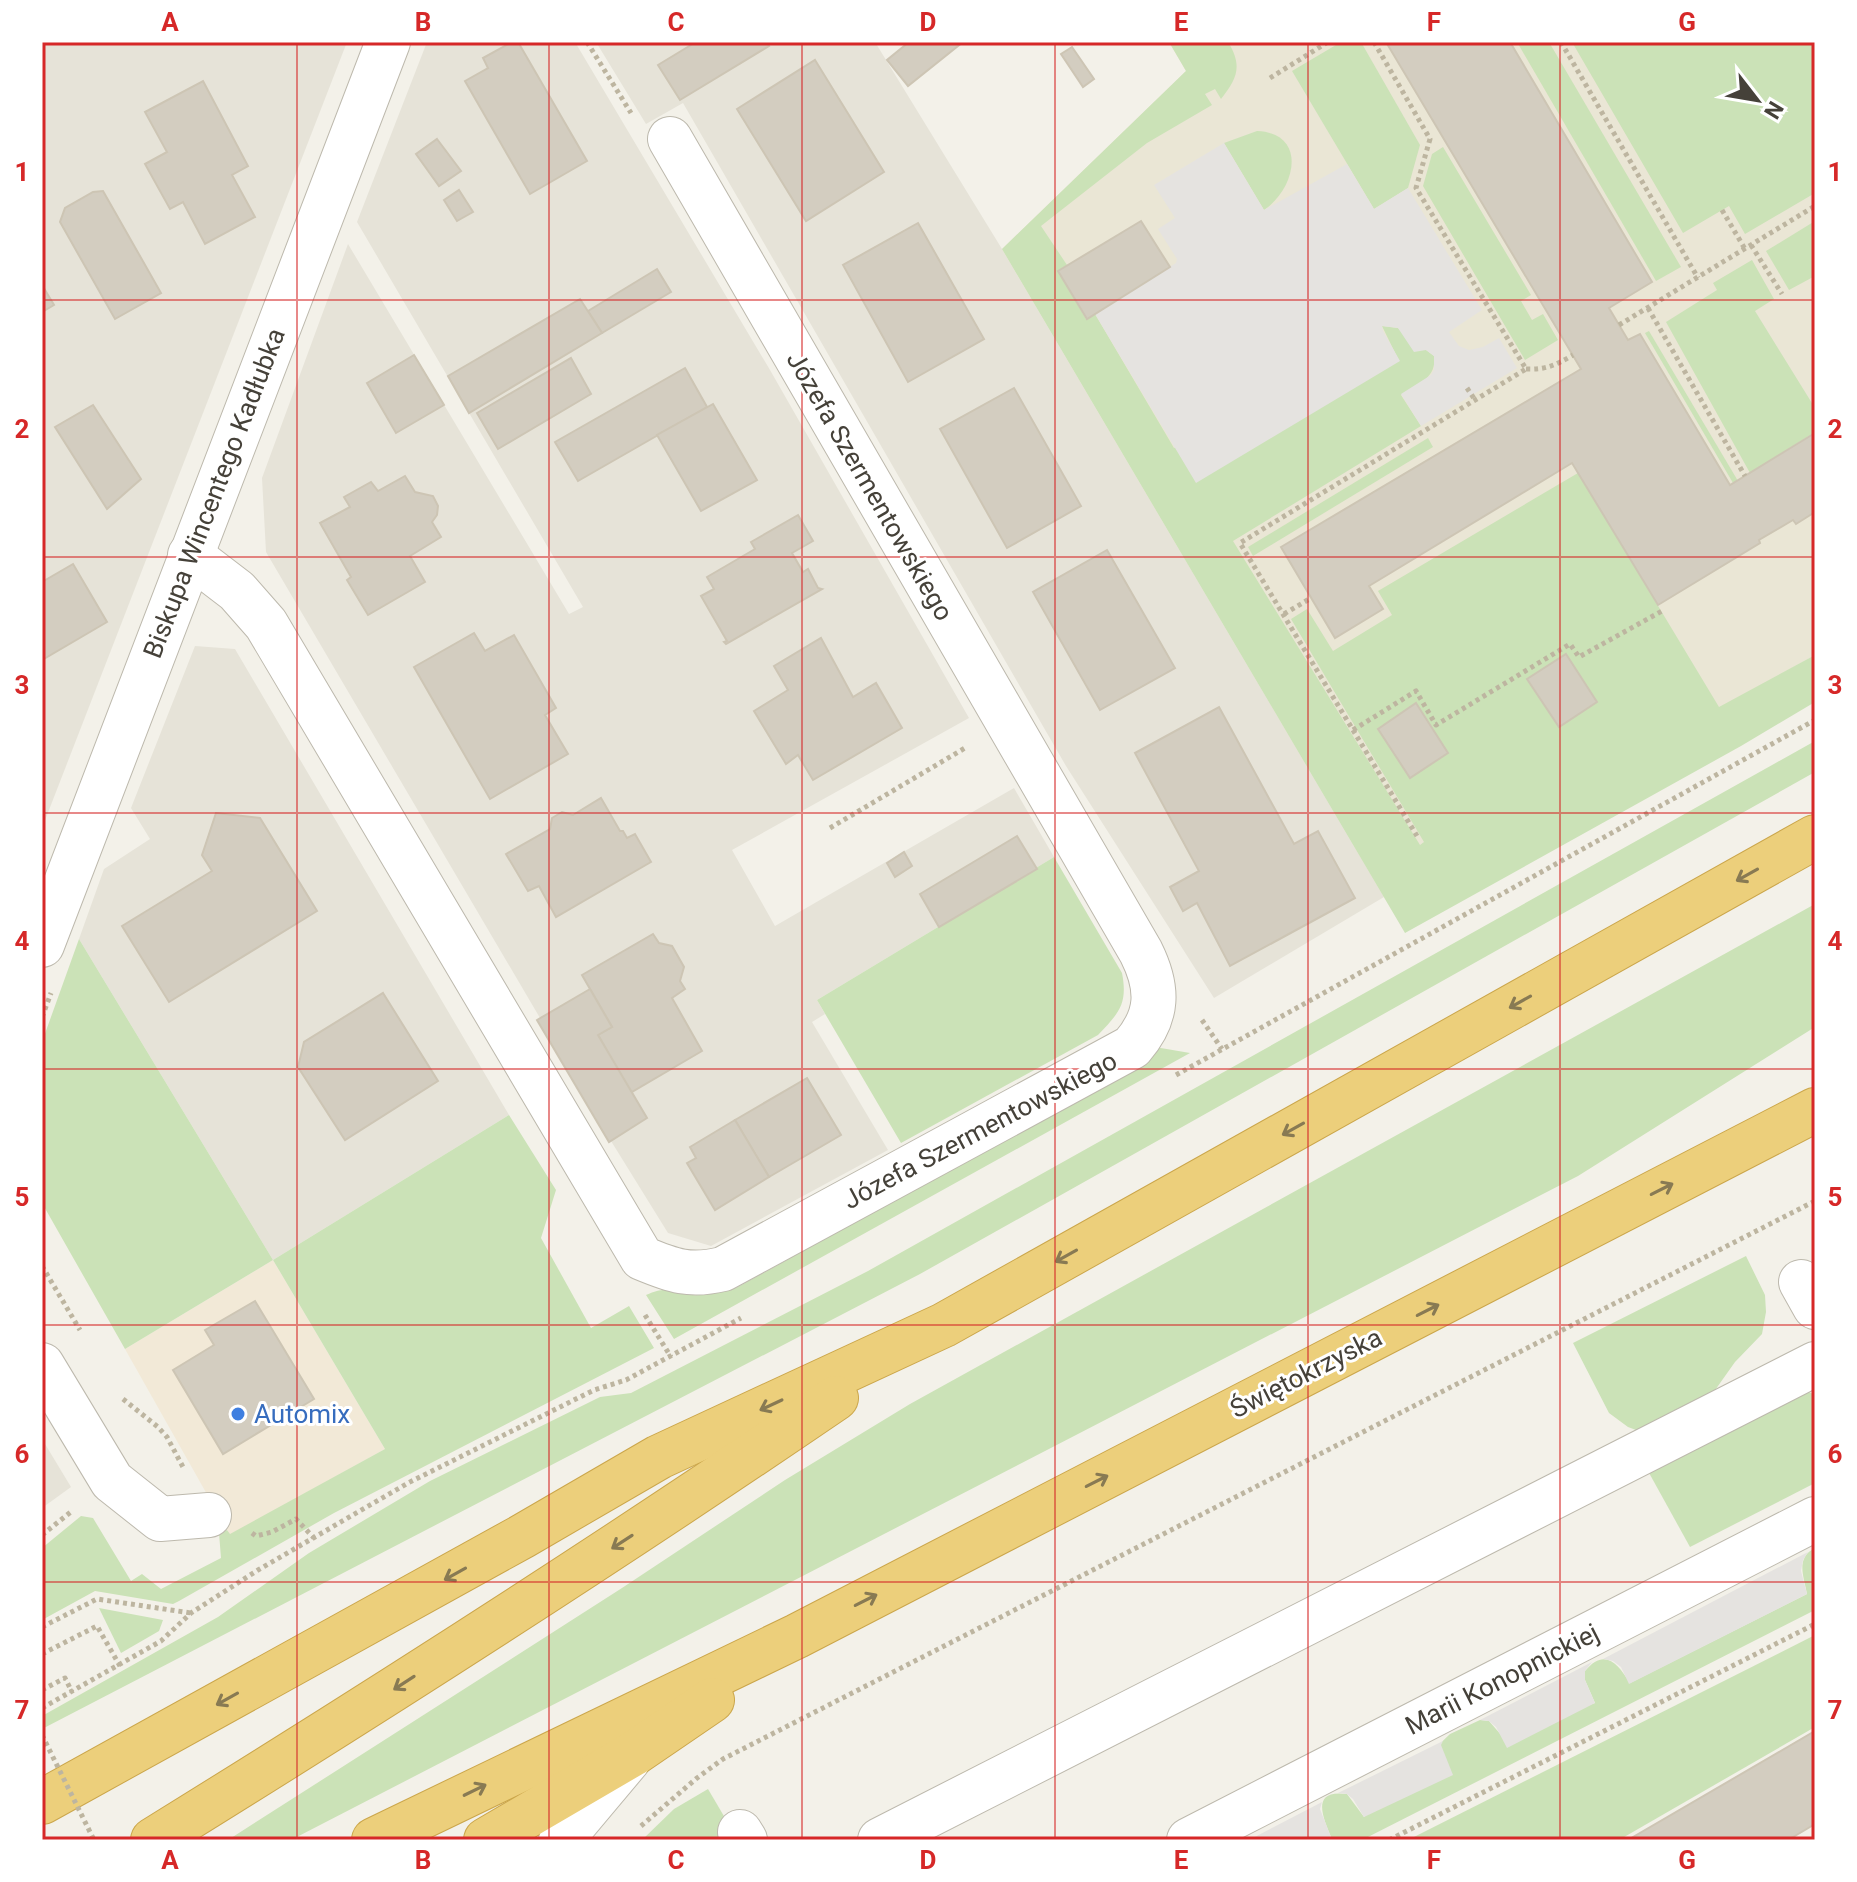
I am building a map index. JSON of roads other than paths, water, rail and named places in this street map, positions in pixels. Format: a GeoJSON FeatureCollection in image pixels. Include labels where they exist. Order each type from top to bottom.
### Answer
{"type":"FeatureCollection","features":[{"type":"Feature","properties":{"kind":"highway"},"geometry":{"type":"LineString","coordinates":[[42,1802],[659,1457],[944,1325],[1815,837]]}},
{"type":"Feature","properties":{"kind":"highway","name":"Świętokrzyska"},"geometry":{"type":"LineString","coordinates":[[797,1636],[1815,1110]]}},
{"type":"Feature","properties":{"kind":"highway"},"geometry":{"type":"LineString","coordinates":[[153,1840],[319,1738],[688,1500],[944,1325]]}},
{"type":"Feature","properties":{"kind":"highway"},"geometry":{"type":"LineString","coordinates":[[486,1840],[698,1712],[797,1636]]}},
{"type":"Feature","properties":{"kind":"highway"},"geometry":{"type":"LineString","coordinates":[[374,1840],[797,1636]]}},
{"type":"Feature","properties":{"kind":"street","name":"Biskupa Wincentego Kadłubka"},"geometry":{"type":"LineString","coordinates":[[42,945],[388,42]]}},
{"type":"Feature","properties":{"kind":"street","name":"Józefa Szermentowskiego"},"geometry":{"type":"LineString","coordinates":[[190,555],[237,591],[266,624],[642,1258],[685,1273],[723,1269],[1132,1047],[1145,1032],[1153,1013],[1154,990],[1150,970],[670,139]]}},
{"type":"Feature","properties":{"kind":"street"},"geometry":{"type":"LineString","coordinates":[[880,1840],[1815,1364]]}},
{"type":"Feature","properties":{"kind":"street"},"geometry":{"type":"LineString","coordinates":[[42,1365],[112,1481],[160,1519],[209,1515]]}},
{"type":"Feature","properties":{"kind":"street","name":"Marii Konopnickiej"},"geometry":{"type":"LineString","coordinates":[[1189,1840],[1815,1519]]}},
{"type":"Feature","properties":{"kind":"street"},"geometry":{"type":"LineString","coordinates":[[561,1840],[633,1754]]}},
{"type":"Feature","properties":{"kind":"place","name":"Automix"},"geometry":{"type":"Point","coordinates":[238,1414]}}]}
